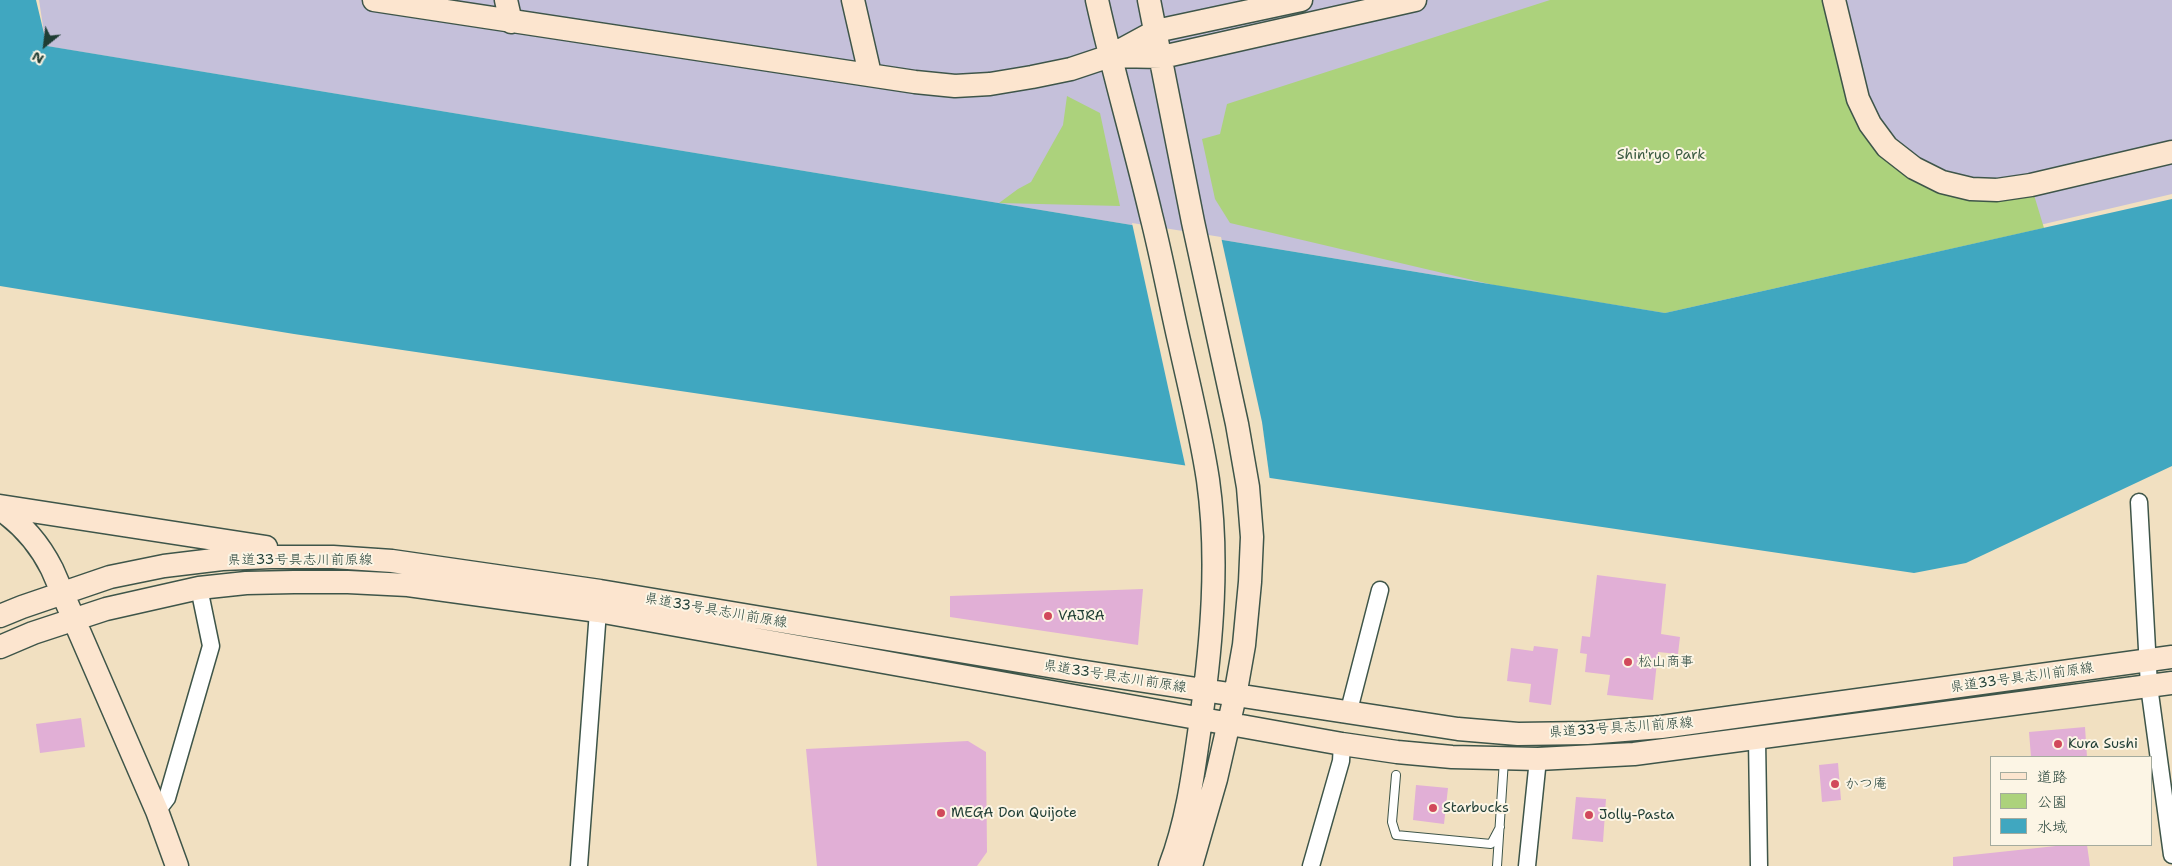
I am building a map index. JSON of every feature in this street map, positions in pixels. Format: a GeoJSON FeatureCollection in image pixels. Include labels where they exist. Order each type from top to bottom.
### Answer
{"type":"FeatureCollection","features":[{"type":"Feature","properties":{"kind":"main road"},"geometry":{"type":"LineString","coordinates":[[374,0],[511,22],[954,86],[990,84],[1061,71],[1110,56],[1156,31],[1301,0]]}},
{"type":"Feature","properties":{"kind":"main road"},"geometry":{"type":"LineString","coordinates":[[506,0],[511,22]]}},
{"type":"Feature","properties":{"kind":"main road"},"geometry":{"type":"LineString","coordinates":[[853,0],[870,74]]}},
{"type":"Feature","properties":{"kind":"main road"},"geometry":{"type":"LineString","coordinates":[[1097,0],[1152,217],[1196,414],[1208,481],[1212,531],[1210,647],[1201,719],[1181,832],[1170,866]]}},
{"type":"Feature","properties":{"kind":"main road"},"geometry":{"type":"LineString","coordinates":[[1149,0],[1162,57],[1193,222],[1226,372],[1248,487],[1252,537],[1244,645],[1236,696],[1191,866]]}},
{"type":"Feature","properties":{"kind":"main road"},"geometry":{"type":"LineString","coordinates":[[1110,56],[1162,57],[1414,0]]}},
{"type":"Feature","properties":{"kind":"main road"},"geometry":{"type":"LineString","coordinates":[[1834,0],[1858,99],[1870,124],[1887,147],[1914,168],[1942,182],[1971,189],[1997,190],[2031,185],[2172,152]]}},
{"type":"Feature","properties":{"kind":"main road"},"geometry":{"type":"LineString","coordinates":[[0,507],[333,557]]}},
{"type":"Feature","properties":{"kind":"main road"},"geometry":{"type":"LineString","coordinates":[[0,507],[36,542],[47,560],[75,619],[157,811],[176,866]]}},
{"type":"Feature","properties":{"kind":"main road","name":"県道33号具志川前原線"},"geometry":{"type":"LineString","coordinates":[[0,616],[110,577],[164,566],[222,559],[272,557],[333,557],[392,561],[600,591],[1348,714],[1466,730],[1518,734],[1587,733],[1660,727],[2172,657]]}},
{"type":"Feature","properties":{"kind":"main road","name":"県道33号具志川前原線"},"geometry":{"type":"LineString","coordinates":[[0,648],[33,633],[116,606],[199,588],[246,583],[294,582],[408,585],[598,611],[1342,744],[1397,752],[1538,759],[1634,754],[2172,683]]}},
{"type":"Feature","properties":{"kind":"street"},"geometry":{"type":"LineString","coordinates":[[2139,502],[2149,686],[2172,855]]}},
{"type":"Feature","properties":{"kind":"street"},"geometry":{"type":"LineString","coordinates":[[157,811],[167,798],[211,646],[199,588]]}},
{"type":"Feature","properties":{"kind":"street"},"geometry":{"type":"LineString","coordinates":[[1348,714],[1380,590]]}},
{"type":"Feature","properties":{"kind":"street"},"geometry":{"type":"LineString","coordinates":[[579,866],[598,611]]}},
{"type":"Feature","properties":{"kind":"street"},"geometry":{"type":"LineString","coordinates":[[1757,739],[1759,866]]}},
{"type":"Feature","properties":{"kind":"street"},"geometry":{"type":"LineString","coordinates":[[1311,866],[1341,761],[1342,744]]}},
{"type":"Feature","properties":{"kind":"street"},"geometry":{"type":"LineString","coordinates":[[1527,866],[1538,759]]}},
{"type":"Feature","properties":{"kind":"lane"},"geometry":{"type":"LineString","coordinates":[[1497,866],[1504,758]]}},
{"type":"Feature","properties":{"kind":"lane"},"geometry":{"type":"LineString","coordinates":[[1396,774],[1392,822],[1396,835],[1491,844],[1500,827]]}},
{"type":"Feature","properties":{"kind":"shaded area"},"geometry":{"type":"Polygon","coordinates":[[[39,0],[2172,0],[2172,194],[1665,313],[46,46],[39,0]]]}},
{"type":"Feature","properties":{"kind":"green space","name":"Shin'ryo Park"},"geometry":{"type":"Polygon","coordinates":[[[1550,0],[1834,0],[1870,124],[1942,182],[2031,185],[2044,228],[1665,313],[1498,286],[1230,223],[1215,199],[1202,139],[1220,134],[1227,104],[1550,0]]]}},
{"type":"Feature","properties":{"kind":"green space"},"geometry":{"type":"Polygon","coordinates":[[[1067,96],[1100,113],[1120,206],[999,203],[1031,182],[1063,125],[1067,96]]]}},
{"type":"Feature","properties":{"kind":"water"},"geometry":{"type":"Polygon","coordinates":[[[0,0],[36,0],[47,46],[1665,313],[2172,199],[2172,466],[1966,563],[1914,573],[294,334],[0,286],[0,0]]]}},
{"type":"Feature","properties":{"kind":"pier"},"geometry":{"type":"Polygon","coordinates":[[[1132,223],[1221,237],[1262,422],[1270,481],[1186,469],[1132,223]]]}},
{"type":"Feature","properties":{"kind":"building"},"geometry":{"type":"Polygon","coordinates":[[[1597,575],[1666,584],[1661,634],[1680,637],[1678,654],[1658,652],[1653,700],[1607,695],[1610,675],[1585,672],[1587,654],[1580,653],[1582,636],[1590,637],[1597,575]]]}},
{"type":"Feature","properties":{"kind":"building"},"geometry":{"type":"Polygon","coordinates":[[[1143,589],[1138,645],[950,617],[950,596],[1143,589]]]}},
{"type":"Feature","properties":{"kind":"building"},"geometry":{"type":"Polygon","coordinates":[[[1534,646],[1558,649],[1551,705],[1529,702],[1531,684],[1507,681],[1511,648],[1533,651],[1534,646]]]}},
{"type":"Feature","properties":{"kind":"building"},"geometry":{"type":"Polygon","coordinates":[[[81,718],[85,747],[40,753],[36,724],[81,718]]]}},
{"type":"Feature","properties":{"kind":"building","name":"Kura Sushi"},"geometry":{"type":"Polygon","coordinates":[[[2085,727],[2087,756],[2031,756],[2029,732],[2085,727]]]}},
{"type":"Feature","properties":{"kind":"building"},"geometry":{"type":"Polygon","coordinates":[[[968,741],[986,752],[987,852],[977,866],[817,866],[806,749],[968,741]]]}},
{"type":"Feature","properties":{"kind":"building"},"geometry":{"type":"Polygon","coordinates":[[[1838,763],[1841,800],[1822,802],[1819,765],[1838,763]]]}},
{"type":"Feature","properties":{"kind":"building"},"geometry":{"type":"Polygon","coordinates":[[[1416,785],[1448,788],[1444,824],[1413,820],[1416,785]]]}},
{"type":"Feature","properties":{"kind":"building"},"geometry":{"type":"Polygon","coordinates":[[[1576,797],[1606,799],[1603,842],[1572,839],[1576,797]]]}},
{"type":"Feature","properties":{"kind":"building"},"geometry":{"type":"Polygon","coordinates":[[[2056,846],[2087,846],[2090,866],[1953,866],[1953,857],[2056,846]]]}},
{"type":"Feature","properties":{"kind":"place","name":"VAJRA"},"geometry":{"type":"Point","coordinates":[1048,616]}},
{"type":"Feature","properties":{"kind":"place","name":"松山商事"},"geometry":{"type":"Point","coordinates":[1628,662]}},
{"type":"Feature","properties":{"kind":"place","name":"Kura Sushi"},"geometry":{"type":"Point","coordinates":[2058,744]}},
{"type":"Feature","properties":{"kind":"place","name":"かつ庵"},"geometry":{"type":"Point","coordinates":[1835,784]}},
{"type":"Feature","properties":{"kind":"place","name":"Starbucks"},"geometry":{"type":"Point","coordinates":[1433,808]}},
{"type":"Feature","properties":{"kind":"place","name":"MEGA Don Quijote"},"geometry":{"type":"Point","coordinates":[941,813]}},
{"type":"Feature","properties":{"kind":"place","name":"Jolly-Pasta"},"geometry":{"type":"Point","coordinates":[1589,815]}}]}
